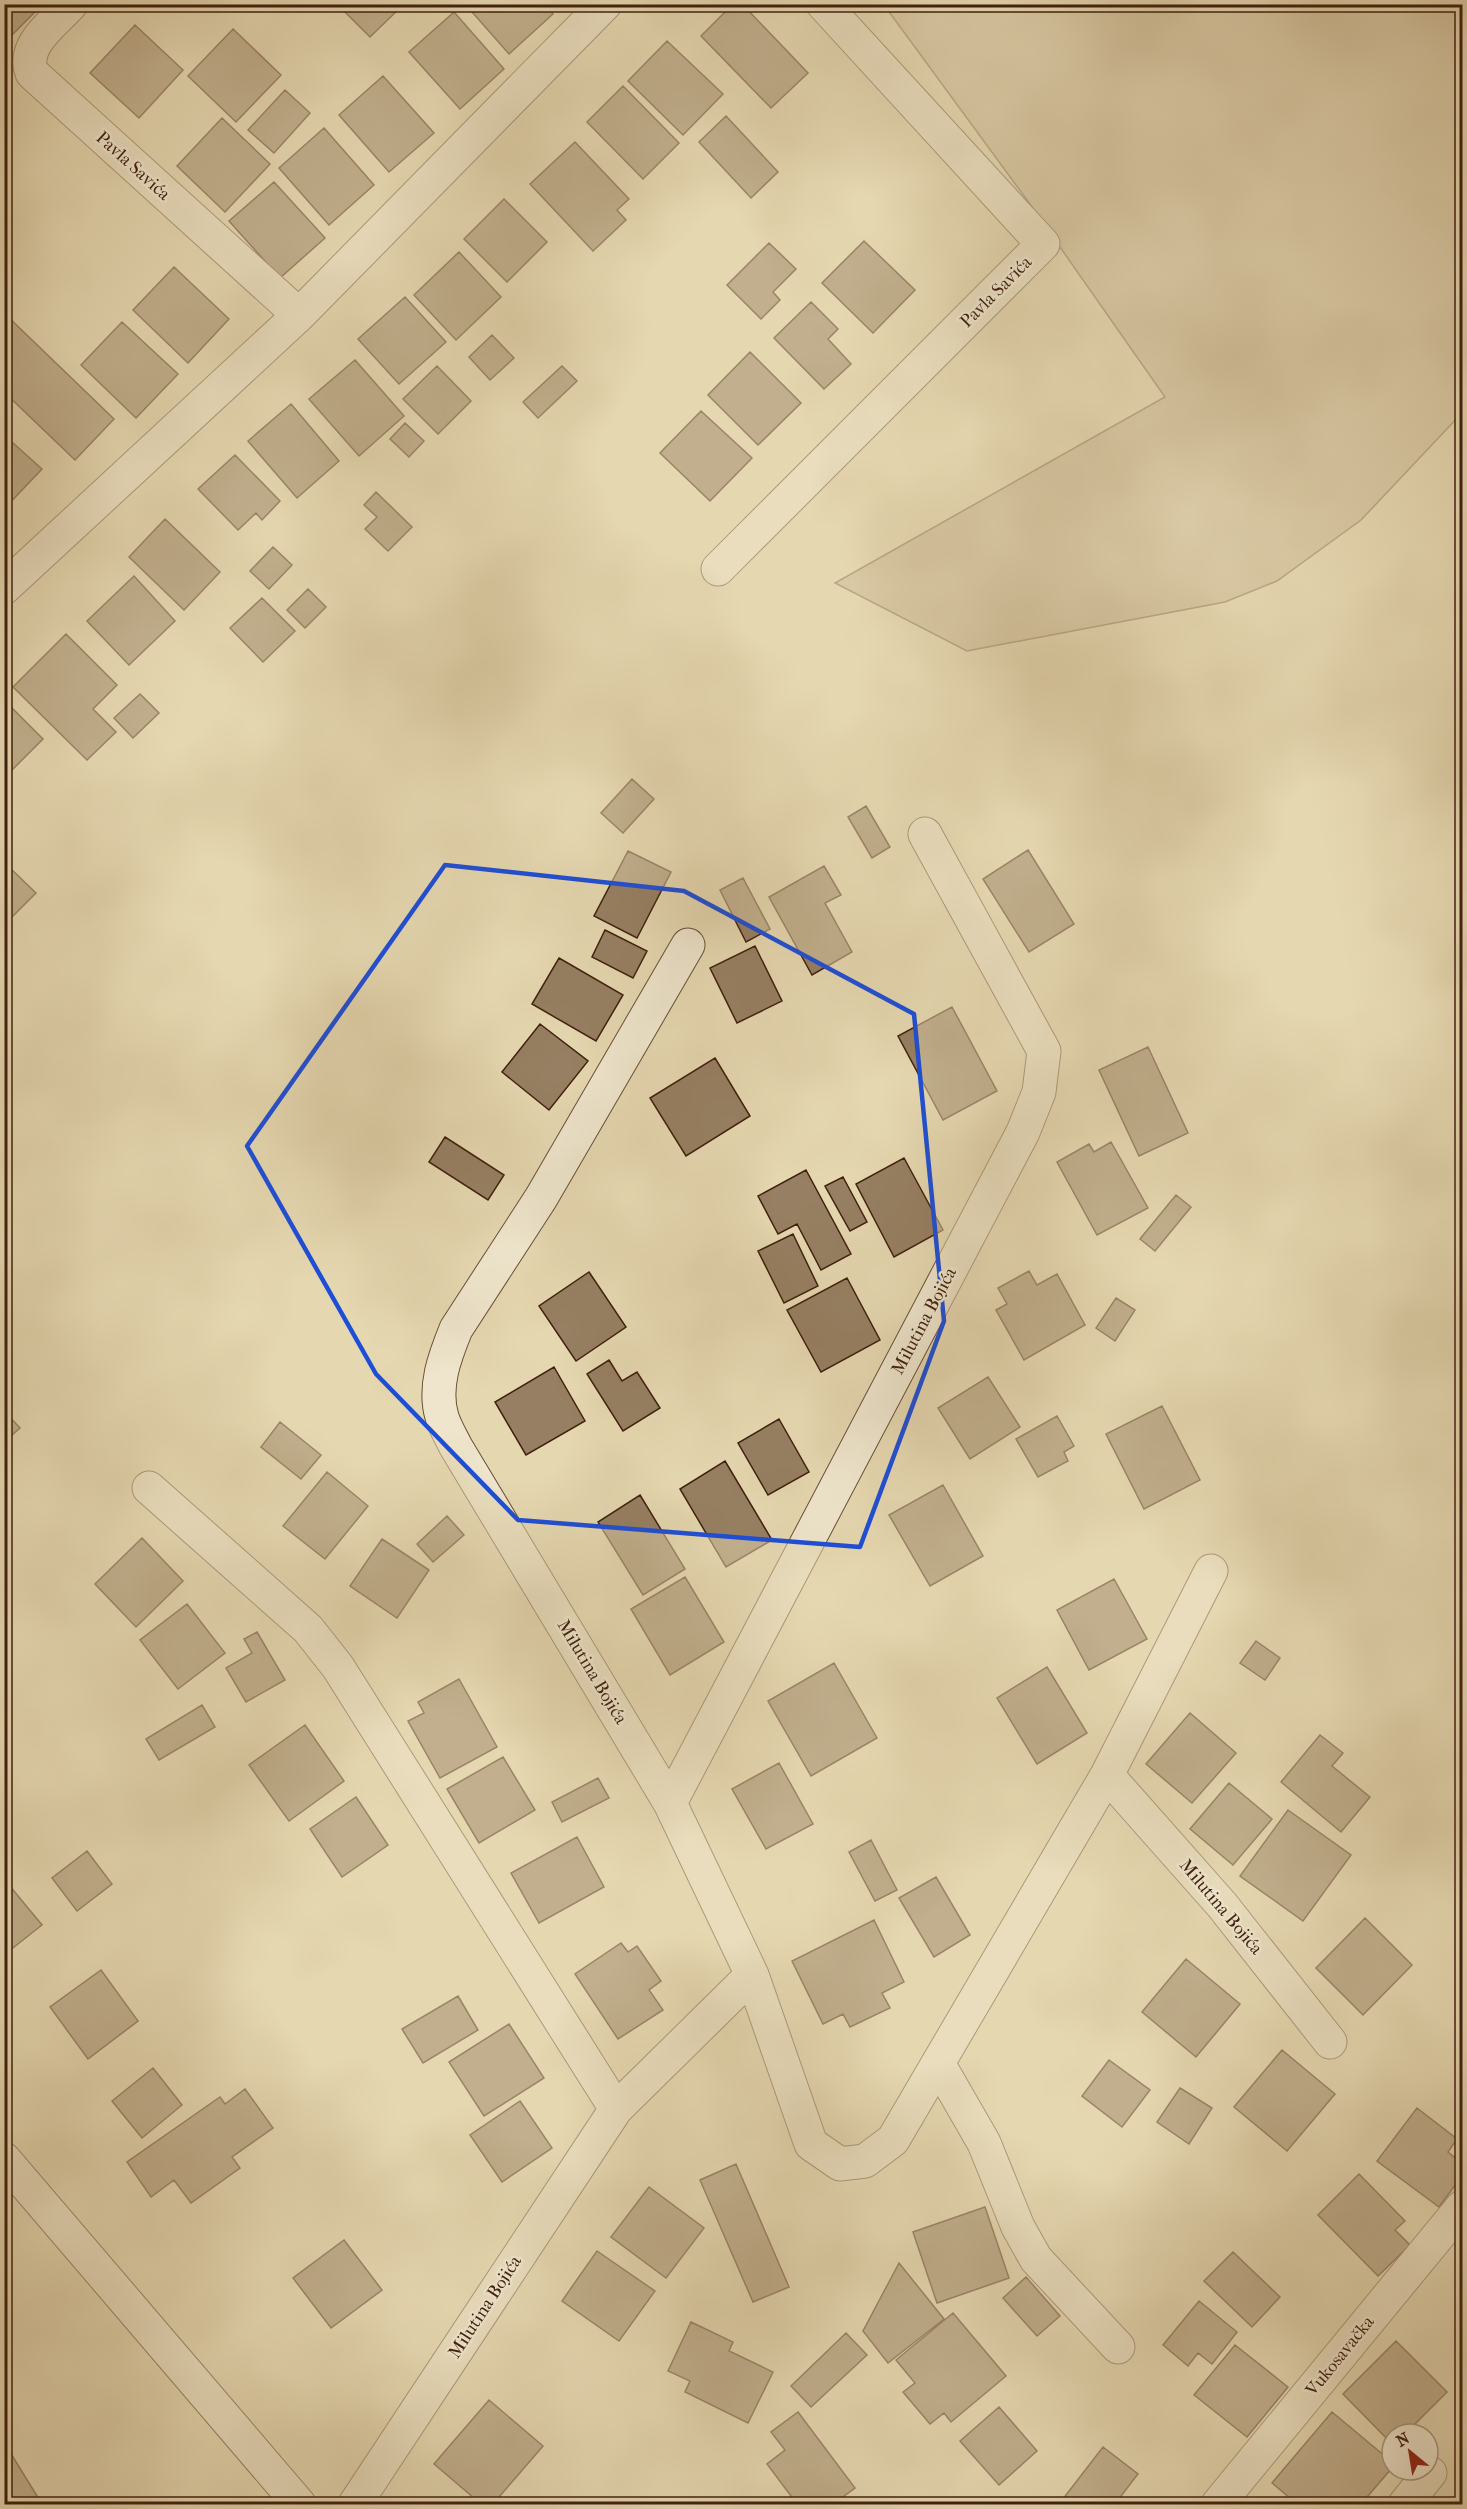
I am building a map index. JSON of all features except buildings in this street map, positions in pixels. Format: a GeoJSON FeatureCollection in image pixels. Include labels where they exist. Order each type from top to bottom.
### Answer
{"type":"FeatureCollection","features":[{"type":"Feature","properties":{"kind":"street","name":"Pavla Savića"},"geometry":{"type":"LineString","coordinates":[[71,4],[33,46],[29,64],[37,80],[299,315]]}},
{"type":"Feature","properties":{"kind":"street"},"geometry":{"type":"LineString","coordinates":[[4,588],[299,315],[605,4]]}},
{"type":"Feature","properties":{"kind":"street","name":"Pavla Savića"},"geometry":{"type":"LineString","coordinates":[[718,569],[1043,244],[823,4]]}},
{"type":"Feature","properties":{"kind":"street","name":"Milutina Bojića"},"geometry":{"type":"LineString","coordinates":[[670,1803],[1023,1132],[1039,1092],[1044,1051],[925,834]]}},
{"type":"Feature","properties":{"kind":"street","name":"Milutina Bojića"},"geometry":{"type":"LineString","coordinates":[[688,945],[541,1198],[456,1329],[446,1352],[440,1377],[441,1415],[456,1447],[670,1803],[752,1975],[811,2145],[840,2164],[865,2161],[893,2140],[1107,1775],[1211,1571]]}},
{"type":"Feature","properties":{"kind":"street"},"geometry":{"type":"LineString","coordinates":[[149,1488],[308,1629],[338,1667],[616,2109]]}},
{"type":"Feature","properties":{"kind":"street","name":"Milutina Bojića"},"geometry":{"type":"LineString","coordinates":[[1107,1775],[1222,1905],[1330,2042]]}},
{"type":"Feature","properties":{"kind":"street","name":"Milutina Bojića"},"geometry":{"type":"LineString","coordinates":[[355,2505],[616,2109],[752,1975]]}},
{"type":"Feature","properties":{"kind":"street"},"geometry":{"type":"LineString","coordinates":[[938,2063],[984,2143],[1018,2227],[1036,2259],[1118,2347]]}},
{"type":"Feature","properties":{"kind":"street"},"geometry":{"type":"LineString","coordinates":[[4,2159],[299,2505]]}},
{"type":"Feature","properties":{"kind":"street","name":"Vukosavačka"},"geometry":{"type":"LineString","coordinates":[[1218,2505],[1462,2207]]}},
{"type":"Feature","properties":{"kind":"street"},"geometry":{"type":"LineString","coordinates":[[1405,2505],[1423,2482]]}},
{"type":"Feature","properties":{"kind":"highlighted area"},"geometry":{"type":"Polygon","coordinates":[[[445,865],[684,891],[914,1014],[944,1321],[860,1547],[518,1520],[376,1374],[247,1146],[445,865]]]}},
{"type":"Feature","properties":{"kind":"shaded area"},"geometry":{"type":"Polygon","coordinates":[[[884,5],[1462,5],[1462,413],[1361,520],[1277,581],[1225,602],[967,651],[835,583],[1165,397],[1027,200],[884,5]]]}}]}
